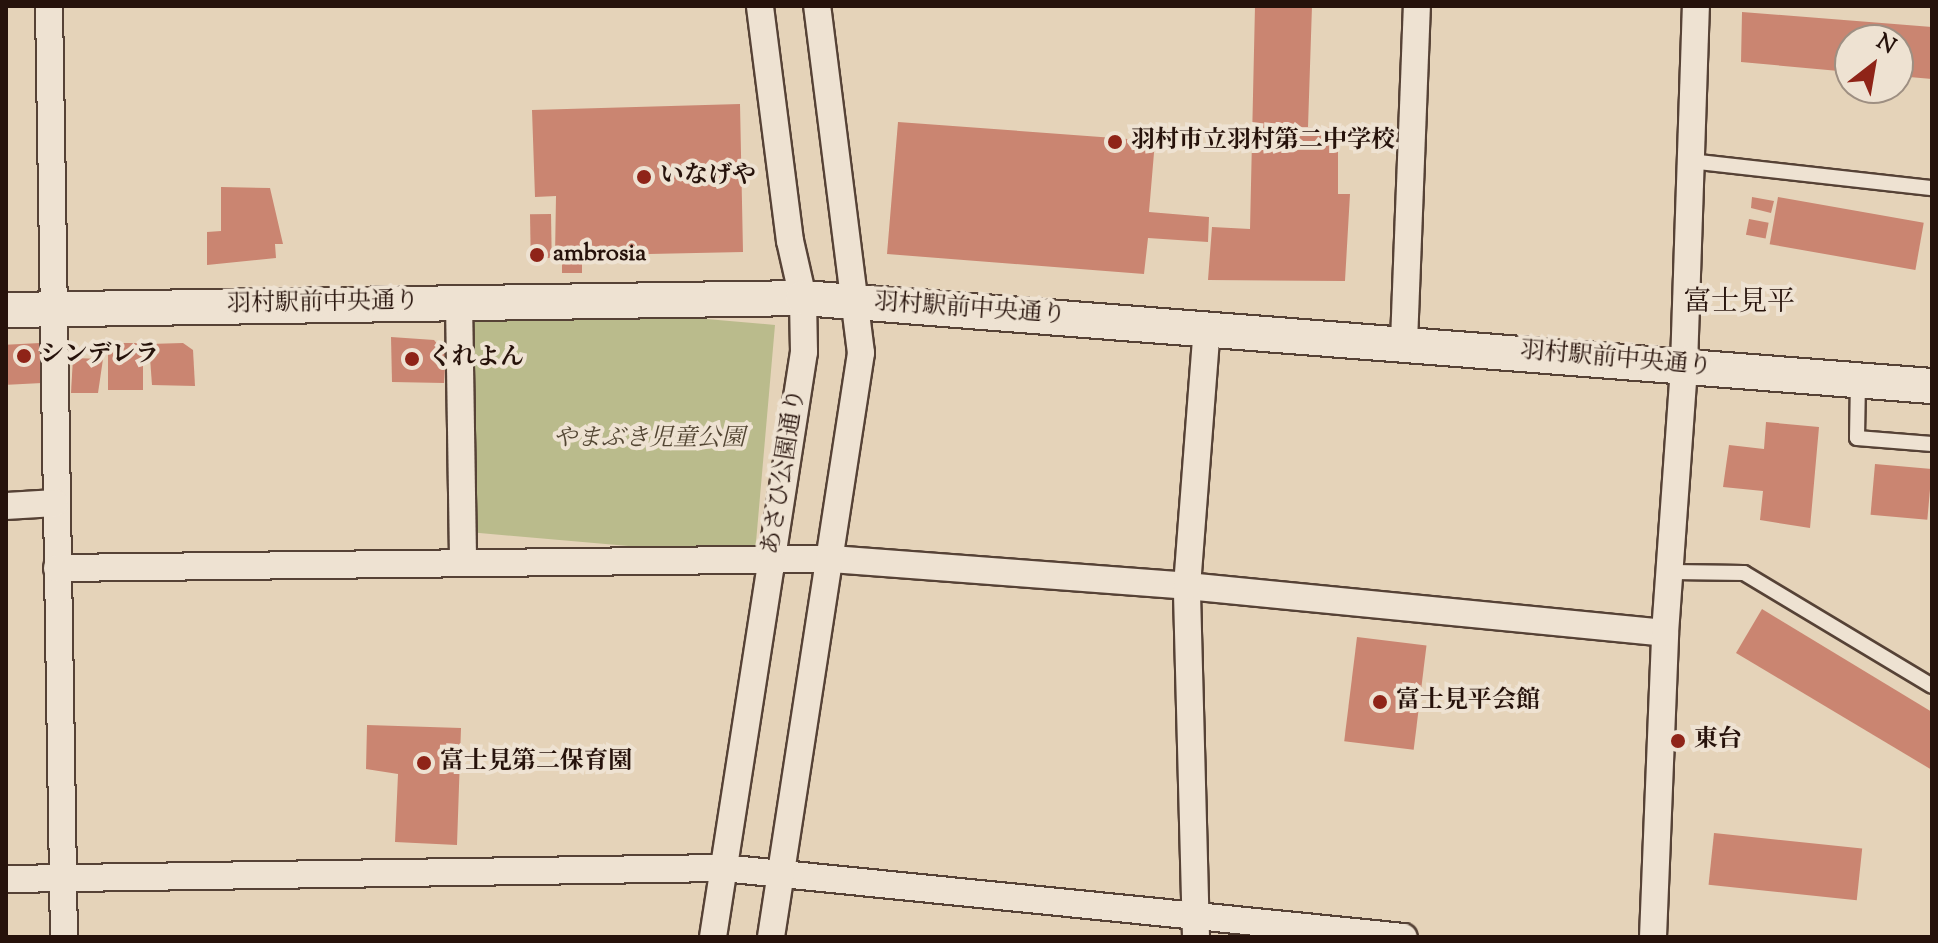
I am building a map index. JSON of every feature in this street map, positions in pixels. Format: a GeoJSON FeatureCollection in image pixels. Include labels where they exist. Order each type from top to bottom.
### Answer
{"type":"FeatureCollection","features":[{"type":"Feature","properties":{"kind":"street"},"geometry":{"type":"LineString","coordinates":[[49,6],[64,937]]}},
{"type":"Feature","properties":{"kind":"street","name":"あさひ公園通り"},"geometry":{"type":"LineString","coordinates":[[713,937],[804,352],[803,298],[790,241],[760,6]]}},
{"type":"Feature","properties":{"kind":"street"},"geometry":{"type":"LineString","coordinates":[[771,937],[861,353],[858,302],[817,6]]}},
{"type":"Feature","properties":{"kind":"street"},"geometry":{"type":"LineString","coordinates":[[1404,342],[1417,6]]}},
{"type":"Feature","properties":{"kind":"street"},"geometry":{"type":"LineString","coordinates":[[1653,937],[1665,633],[1673,572],[1684,365],[1696,6]]}},
{"type":"Feature","properties":{"kind":"street","name":"羽村駅前中央通り"},"geometry":{"type":"LineString","coordinates":[[6,310],[803,298],[1404,342],[1932,386]]}},
{"type":"Feature","properties":{"kind":"street"},"geometry":{"type":"LineString","coordinates":[[459,302],[463,562]]}},
{"type":"Feature","properties":{"kind":"street"},"geometry":{"type":"LineString","coordinates":[[1196,925],[1187,586],[1207,327]]}},
{"type":"Feature","properties":{"kind":"street"},"geometry":{"type":"LineString","coordinates":[[6,506],[55,503]]}},
{"type":"Feature","properties":{"kind":"street"},"geometry":{"type":"LineString","coordinates":[[57,568],[831,559],[1187,586],[1665,633]]}},
{"type":"Feature","properties":{"kind":"street"},"geometry":{"type":"LineString","coordinates":[[6,879],[723,868],[781,872],[1196,925],[1404,937]]}},
{"type":"Feature","properties":{"kind":"lane"},"geometry":{"type":"LineString","coordinates":[[1690,161],[1932,188]]}},
{"type":"Feature","properties":{"kind":"lane"},"geometry":{"type":"LineString","coordinates":[[1858,379],[1857,438],[1932,444]]}},
{"type":"Feature","properties":{"kind":"lane"},"geometry":{"type":"LineString","coordinates":[[1673,572],[1744,573],[1932,686]]}},
{"type":"Feature","properties":{"kind":"green space","name":"やまぶき児童公園"},"geometry":{"type":"Polygon","coordinates":[[[469,298],[775,325],[755,557],[449,530],[469,298]]]}},
{"type":"Feature","properties":{"kind":"building"},"geometry":{"type":"Polygon","coordinates":[[[1255,6],[1312,6],[1308,127],[1338,128],[1338,194],[1350,194],[1345,281],[1208,280],[1212,227],[1250,229],[1255,6]]]}},
{"type":"Feature","properties":{"kind":"building"},"geometry":{"type":"Polygon","coordinates":[[[1742,12],[1894,24],[1834,24],[1834,71],[1741,62],[1742,12]]]}},
{"type":"Feature","properties":{"kind":"building"},"geometry":{"type":"Polygon","coordinates":[[[1914,26],[1932,27],[1932,79],[1914,77],[1914,26]]]}},
{"type":"Feature","properties":{"kind":"building"},"geometry":{"type":"Polygon","coordinates":[[[740,104],[743,252],[555,256],[556,196],[535,197],[532,110],[740,104]]]}},
{"type":"Feature","properties":{"kind":"building"},"geometry":{"type":"Polygon","coordinates":[[[898,122],[1155,141],[1149,212],[1209,217],[1208,242],[1148,238],[1144,274],[887,254],[898,122]]]}},
{"type":"Feature","properties":{"kind":"building"},"geometry":{"type":"Polygon","coordinates":[[[221,187],[270,188],[283,244],[275,244],[276,258],[207,265],[207,232],[221,231],[221,187]]]}},
{"type":"Feature","properties":{"kind":"building"},"geometry":{"type":"Polygon","coordinates":[[[1752,197],[1774,201],[1771,213],[1751,208],[1752,197]]]}},
{"type":"Feature","properties":{"kind":"building"},"geometry":{"type":"Polygon","coordinates":[[[1778,197],[1924,223],[1915,270],[1770,244],[1778,197]]]}},
{"type":"Feature","properties":{"kind":"building"},"geometry":{"type":"Polygon","coordinates":[[[530,214],[551,214],[552,258],[531,258],[530,214]]]}},
{"type":"Feature","properties":{"kind":"building"},"geometry":{"type":"Polygon","coordinates":[[[1749,219],[1769,223],[1766,239],[1746,235],[1749,219]]]}},
{"type":"Feature","properties":{"kind":"building"},"geometry":{"type":"Polygon","coordinates":[[[562,259],[582,259],[582,273],[562,273],[562,259]]]}},
{"type":"Feature","properties":{"kind":"building"},"geometry":{"type":"Polygon","coordinates":[[[391,337],[434,340],[446,354],[444,383],[392,382],[391,337]]]}},
{"type":"Feature","properties":{"kind":"building"},"geometry":{"type":"Polygon","coordinates":[[[40,343],[42,383],[8,385],[6,345],[40,343]]]}},
{"type":"Feature","properties":{"kind":"building"},"geometry":{"type":"Polygon","coordinates":[[[108,343],[143,343],[143,390],[108,390],[108,343]]]}},
{"type":"Feature","properties":{"kind":"building"},"geometry":{"type":"Polygon","coordinates":[[[183,343],[193,350],[195,386],[152,385],[149,344],[183,343]]]}},
{"type":"Feature","properties":{"kind":"building"},"geometry":{"type":"Polygon","coordinates":[[[73,358],[103,359],[98,393],[71,393],[73,358]]]}},
{"type":"Feature","properties":{"kind":"building"},"geometry":{"type":"Polygon","coordinates":[[[1766,422],[1819,427],[1810,528],[1760,520],[1763,491],[1723,487],[1729,445],[1764,449],[1766,422]]]}},
{"type":"Feature","properties":{"kind":"building"},"geometry":{"type":"Polygon","coordinates":[[[1875,464],[1932,469],[1927,520],[1871,515],[1875,464]]]}},
{"type":"Feature","properties":{"kind":"building"},"geometry":{"type":"Polygon","coordinates":[[[1762,609],[1932,712],[1932,770],[1736,653],[1762,609]]]}},
{"type":"Feature","properties":{"kind":"building"},"geometry":{"type":"Polygon","coordinates":[[[1357,637],[1426,646],[1414,750],[1344,741],[1357,637]]]}},
{"type":"Feature","properties":{"kind":"building"},"geometry":{"type":"Polygon","coordinates":[[[367,725],[461,728],[457,845],[395,842],[398,774],[366,769],[367,725]]]}},
{"type":"Feature","properties":{"kind":"building"},"geometry":{"type":"Polygon","coordinates":[[[1714,833],[1862,849],[1857,900],[1709,885],[1714,833]]]}},
{"type":"Feature","properties":{"kind":"place","name":"羽村市立羽村第二中学校"},"geometry":{"type":"Point","coordinates":[1115,142]}},
{"type":"Feature","properties":{"kind":"place","name":"いなげや"},"geometry":{"type":"Point","coordinates":[644,177]}},
{"type":"Feature","properties":{"kind":"place","name":"ambrosia"},"geometry":{"type":"Point","coordinates":[537,255]}},
{"type":"Feature","properties":{"kind":"place","name":"シンデレラ"},"geometry":{"type":"Point","coordinates":[24,356]}},
{"type":"Feature","properties":{"kind":"place","name":"くれよん"},"geometry":{"type":"Point","coordinates":[412,359]}},
{"type":"Feature","properties":{"kind":"place","name":"富士見平会館"},"geometry":{"type":"Point","coordinates":[1380,702]}},
{"type":"Feature","properties":{"kind":"place","name":"東台"},"geometry":{"type":"Point","coordinates":[1678,741]}},
{"type":"Feature","properties":{"kind":"place","name":"富士見第二保育園"},"geometry":{"type":"Point","coordinates":[424,763]}},
{"type":"Feature","properties":{"kind":"district","name":"富士見平"},"geometry":{"type":"Point","coordinates":[1739,303]}}]}
